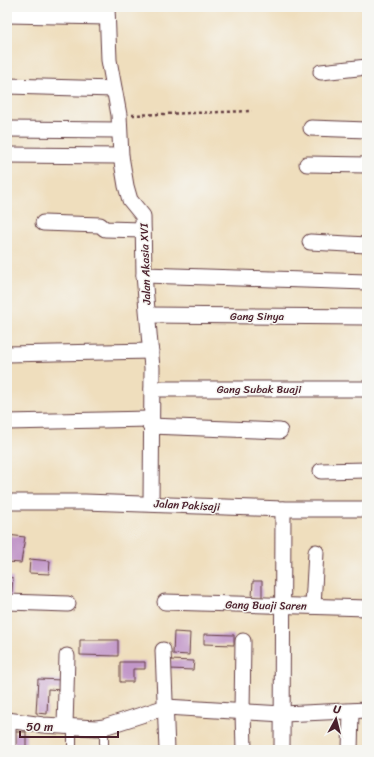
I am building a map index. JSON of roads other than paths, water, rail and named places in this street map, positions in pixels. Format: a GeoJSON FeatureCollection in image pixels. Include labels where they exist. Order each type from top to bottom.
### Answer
{"type":"FeatureCollection","features":[{"type":"Feature","properties":{"kind":"street"},"geometry":{"type":"LineString","coordinates":[[7,15],[107,12]]}},
{"type":"Feature","properties":{"kind":"street","name":"Jalan Akasia XVI"},"geometry":{"type":"LineString","coordinates":[[107,12],[109,60],[119,115],[121,156],[129,197],[143,216],[144,276],[151,351],[151,503]]}},
{"type":"Feature","properties":{"kind":"street"},"geometry":{"type":"LineString","coordinates":[[321,72],[367,68]]}},
{"type":"Feature","properties":{"kind":"street"},"geometry":{"type":"LineString","coordinates":[[7,86],[114,89]]}},
{"type":"Feature","properties":{"kind":"street"},"geometry":{"type":"LineString","coordinates":[[311,128],[367,130]]}},
{"type":"Feature","properties":{"kind":"street"},"geometry":{"type":"LineString","coordinates":[[7,129],[119,130]]}},
{"type":"Feature","properties":{"kind":"street"},"geometry":{"type":"LineString","coordinates":[[7,155],[121,156]]}},
{"type":"Feature","properties":{"kind":"street"},"geometry":{"type":"LineString","coordinates":[[307,164],[367,165]]}},
{"type":"Feature","properties":{"kind":"street"},"geometry":{"type":"LineString","coordinates":[[43,223],[100,226],[105,229],[143,230]]}},
{"type":"Feature","properties":{"kind":"street"},"geometry":{"type":"LineString","coordinates":[[310,242],[367,245]]}},
{"type":"Feature","properties":{"kind":"street"},"geometry":{"type":"LineString","coordinates":[[144,276],[367,282]]}},
{"type":"Feature","properties":{"kind":"street","name":"Gang Sinya"},"geometry":{"type":"LineString","coordinates":[[148,315],[367,317]]}},
{"type":"Feature","properties":{"kind":"street"},"geometry":{"type":"LineString","coordinates":[[7,354],[151,351]]}},
{"type":"Feature","properties":{"kind":"street","name":"Gang Subak Buaji"},"geometry":{"type":"LineString","coordinates":[[152,389],[367,389]]}},
{"type":"Feature","properties":{"kind":"street"},"geometry":{"type":"LineString","coordinates":[[7,422],[150,423],[280,431]]}},
{"type":"Feature","properties":{"kind":"street"},"geometry":{"type":"LineString","coordinates":[[321,471],[367,470]]}},
{"type":"Feature","properties":{"kind":"street","name":"Jalan Pakisaji"},"geometry":{"type":"LineString","coordinates":[[7,502],[151,503],[283,508],[367,509]]}},
{"type":"Feature","properties":{"kind":"street"},"geometry":{"type":"LineString","coordinates":[[282,750],[284,604],[283,508]]}},
{"type":"Feature","properties":{"kind":"street"},"geometry":{"type":"LineString","coordinates":[[313,606],[316,552]]}},
{"type":"Feature","properties":{"kind":"street"},"geometry":{"type":"LineString","coordinates":[[7,602],[68,604]]}},
{"type":"Feature","properties":{"kind":"street","name":"Gang Buaji Saren"},"geometry":{"type":"LineString","coordinates":[[165,602],[284,604],[367,608]]}},
{"type":"Feature","properties":{"kind":"street"},"geometry":{"type":"LineString","coordinates":[[243,641],[242,712],[244,750]]}},
{"type":"Feature","properties":{"kind":"street"},"geometry":{"type":"LineString","coordinates":[[163,650],[167,750]]}},
{"type":"Feature","properties":{"kind":"street"},"geometry":{"type":"LineString","coordinates":[[67,656],[68,726]]}},
{"type":"Feature","properties":{"kind":"street"},"geometry":{"type":"LineString","coordinates":[[8,750],[8,720],[43,725],[104,727],[166,707],[283,714],[351,712],[367,710]]}},
{"type":"Feature","properties":{"kind":"street"},"geometry":{"type":"LineString","coordinates":[[350,750],[351,712]]}},
{"type":"Feature","properties":{"kind":"lane"},"geometry":{"type":"LineString","coordinates":[[68,726],[72,750]]}},
{"type":"Feature","properties":{"kind":"lane"},"geometry":{"type":"LineString","coordinates":[[104,727],[104,750]]}}]}
